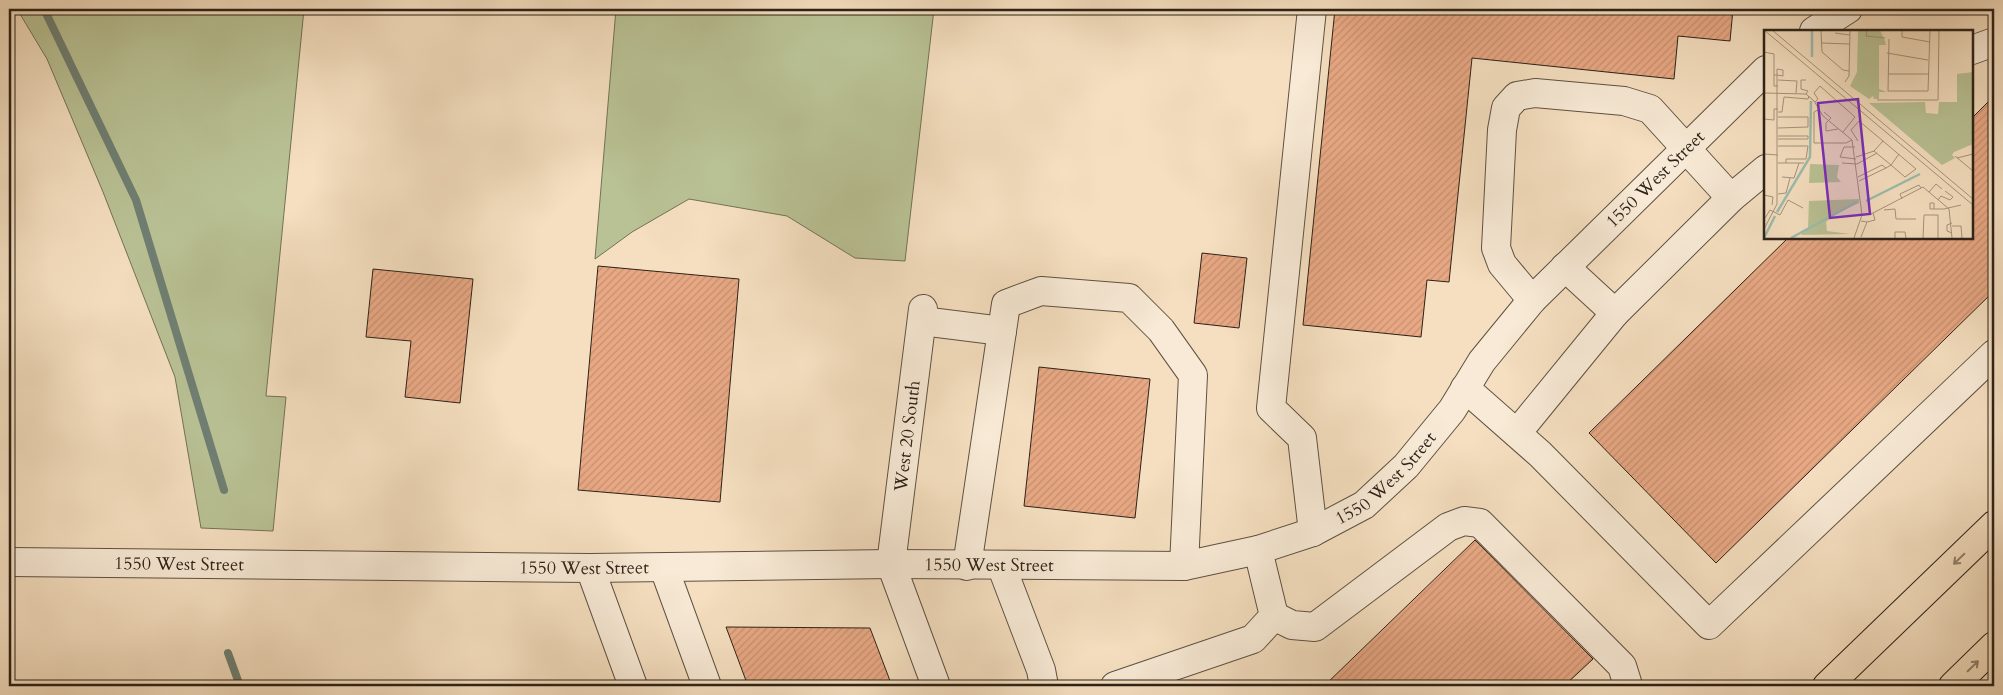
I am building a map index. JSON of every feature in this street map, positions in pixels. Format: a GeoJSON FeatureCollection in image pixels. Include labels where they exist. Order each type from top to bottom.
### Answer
{"type":"FeatureCollection","features":[{"type":"Feature","properties":{"kind":"highway"},"geometry":{"type":"LineString","coordinates":[[1828,686],[1994,525]]}},
{"type":"Feature","properties":{"kind":"highway"},"geometry":{"type":"LineString","coordinates":[[1953,686],[1994,646]]}},
{"type":"Feature","properties":{"kind":"street"},"geometry":{"type":"LineString","coordinates":[[1312,9],[1271,408],[1302,438],[1313,532]]}},
{"type":"Feature","properties":{"kind":"street"},"geometry":{"type":"LineString","coordinates":[[1816,30],[1848,9]]}},
{"type":"Feature","properties":{"kind":"street"},"geometry":{"type":"LineString","coordinates":[[1973,50],[1994,42]]}},
{"type":"Feature","properties":{"kind":"street","name":"1550 West Street"},"geometry":{"type":"LineString","coordinates":[[9,562],[590,568],[891,564],[1184,566],[1258,550],[1313,532],[1364,505],[1399,472],[1452,410],[1482,361],[1532,300],[1764,72]]}},
{"type":"Feature","properties":{"kind":"street"},"geometry":{"type":"LineString","coordinates":[[1532,300],[1502,264],[1496,248],[1502,130],[1506,108],[1517,96],[1535,93],[1624,101],[1650,110],[1731,198]]}},
{"type":"Feature","properties":{"kind":"street"},"geometry":{"type":"LineString","coordinates":[[1517,434],[1615,312],[1731,198],[1764,171]]}},
{"type":"Feature","properties":{"kind":"street"},"geometry":{"type":"LineString","coordinates":[[1565,267],[1615,312]]}},
{"type":"Feature","properties":{"kind":"street"},"geometry":{"type":"LineString","coordinates":[[967,566],[1006,304],[1041,291],[1129,298],[1161,330],[1193,375],[1184,566]]}},
{"type":"Feature","properties":{"kind":"street","name":"West 20 South"},"geometry":{"type":"LineString","coordinates":[[891,564],[922,315],[1002,331]]}},
{"type":"Feature","properties":{"kind":"street"},"geometry":{"type":"LineString","coordinates":[[1465,388],[1540,454],[1709,625],[1994,354]]}},
{"type":"Feature","properties":{"kind":"street"},"geometry":{"type":"LineString","coordinates":[[1258,550],[1274,616],[1292,625],[1315,627],[1448,527],[1464,521],[1480,523],[1622,666],[1627,682],[1626,686]]}},
{"type":"Feature","properties":{"kind":"street"},"geometry":{"type":"LineString","coordinates":[[891,564],[936,686]]}},
{"type":"Feature","properties":{"kind":"street"},"geometry":{"type":"LineString","coordinates":[[1001,565],[1041,670],[1044,686]]}},
{"type":"Feature","properties":{"kind":"street"},"geometry":{"type":"LineString","coordinates":[[590,568],[632,686]]}},
{"type":"Feature","properties":{"kind":"street"},"geometry":{"type":"LineString","coordinates":[[664,568],[707,686]]}},
{"type":"Feature","properties":{"kind":"street"},"geometry":{"type":"LineString","coordinates":[[1115,686],[1253,639],[1274,616]]}},
{"type":"Feature","properties":{"kind":"green space"},"geometry":{"type":"Polygon","coordinates":[[[17,9],[304,9],[266,396],[286,397],[273,531],[201,528],[175,377],[103,192],[47,59],[17,9]]]}},
{"type":"Feature","properties":{"kind":"green space"},"geometry":{"type":"Polygon","coordinates":[[[616,9],[934,9],[905,261],[855,258],[787,216],[689,199],[632,232],[595,259],[616,9]]]}},
{"type":"Feature","properties":{"kind":"building"},"geometry":{"type":"Polygon","coordinates":[[[1335,9],[1733,9],[1730,41],[1678,36],[1674,79],[1472,58],[1449,282],[1427,280],[1421,337],[1303,325],[1335,9]]]}},
{"type":"Feature","properties":{"kind":"building"},"geometry":{"type":"Polygon","coordinates":[[[1994,96],[1994,291],[1716,563],[1589,433],[1787,239],[1973,239],[1973,117],[1994,96]]]}},
{"type":"Feature","properties":{"kind":"building"},"geometry":{"type":"Polygon","coordinates":[[[1202,253],[1247,258],[1239,328],[1194,323],[1202,253]]]}},
{"type":"Feature","properties":{"kind":"building"},"geometry":{"type":"Polygon","coordinates":[[[598,266],[739,279],[720,502],[578,490],[598,266]]]}},
{"type":"Feature","properties":{"kind":"building"},"geometry":{"type":"Polygon","coordinates":[[[373,269],[473,279],[460,403],[405,397],[411,341],[366,337],[373,269]]]}},
{"type":"Feature","properties":{"kind":"building"},"geometry":{"type":"Polygon","coordinates":[[[1039,367],[1150,379],[1135,518],[1024,506],[1039,367]]]}},
{"type":"Feature","properties":{"kind":"building"},"geometry":{"type":"Polygon","coordinates":[[[1475,540],[1593,659],[1564,686],[1324,686],[1475,540]]]}},
{"type":"Feature","properties":{"kind":"building"},"geometry":{"type":"Polygon","coordinates":[[[726,627],[870,628],[892,686],[748,686],[726,627]]]}},
{"type":"Feature","properties":{"kind":"waterway"},"geometry":{"type":"LineString","coordinates":[[44,9],[136,200],[224,490]]}},
{"type":"Feature","properties":{"kind":"waterway"},"geometry":{"type":"LineString","coordinates":[[228,653],[240,686]]}}]}
